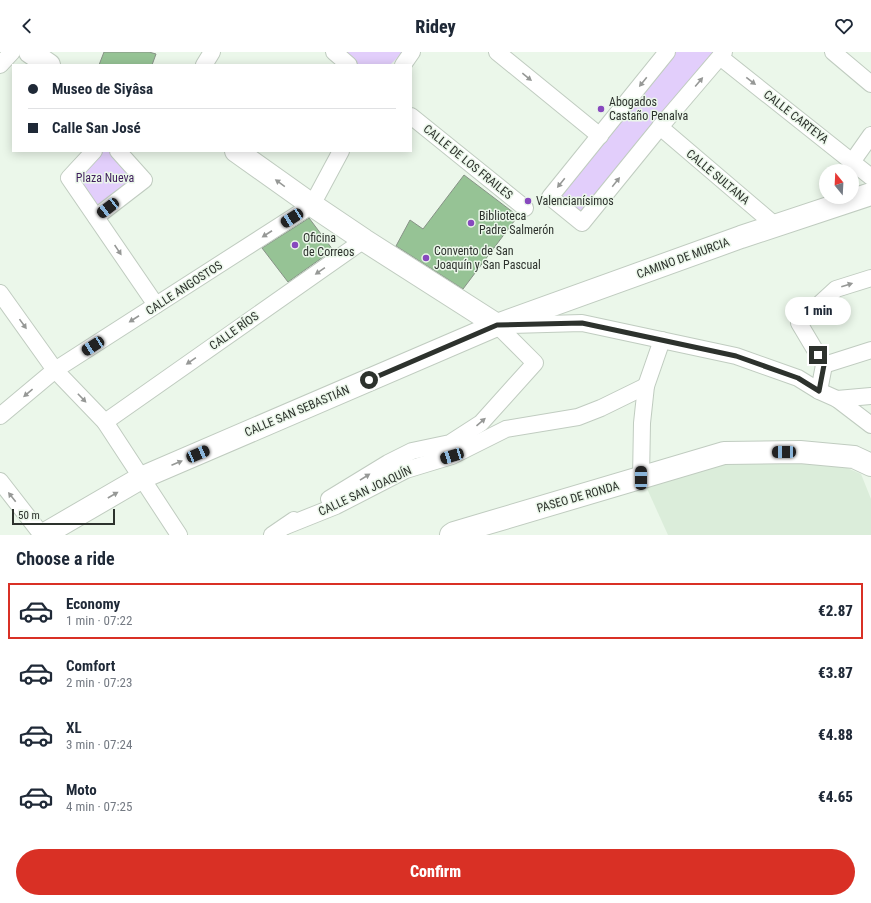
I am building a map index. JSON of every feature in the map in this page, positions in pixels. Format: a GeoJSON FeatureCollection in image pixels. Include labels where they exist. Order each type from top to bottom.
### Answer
{"type":"FeatureCollection","features":[{"type":"Feature","properties":{"kind":"main road"},"geometry":{"type":"LineString","coordinates":[[30,52],[47,64]]}},
{"type":"Feature","properties":{"kind":"main road"},"geometry":{"type":"LineString","coordinates":[[237,152],[364,240],[497,325]]}},
{"type":"Feature","properties":{"kind":"main road","name":"CAMINO DE MURCIA"},"geometry":{"type":"LineString","coordinates":[[497,325],[741,236],[776,226],[871,194]]}},
{"type":"Feature","properties":{"kind":"main road","name":"CALLE SAN SEBASTIÁN"},"geometry":{"type":"LineString","coordinates":[[42,535],[141,478],[497,325]]}},
{"type":"Feature","properties":{"kind":"main road","name":"PASEO DE RONDA"},"geometry":{"type":"LineString","coordinates":[[451,535],[724,453],[807,453],[854,457],[871,465]]}},
{"type":"Feature","properties":{"kind":"street"},"geometry":{"type":"LineString","coordinates":[[0,65],[12,52]]}},
{"type":"Feature","properties":{"kind":"street"},"geometry":{"type":"LineString","coordinates":[[205,64],[212,52]]}},
{"type":"Feature","properties":{"kind":"street"},"geometry":{"type":"LineString","coordinates":[[334,52],[348,64]]}},
{"type":"Feature","properties":{"kind":"street"},"geometry":{"type":"LineString","coordinates":[[404,64],[412,52]]}},
{"type":"Feature","properties":{"kind":"street"},"geometry":{"type":"LineString","coordinates":[[497,52],[600,136]]}},
{"type":"Feature","properties":{"kind":"street"},"geometry":{"type":"LineString","coordinates":[[667,52],[550,197],[582,223],[722,54]]}},
{"type":"Feature","properties":{"kind":"street"},"geometry":{"type":"LineString","coordinates":[[833,52],[871,84]]}},
{"type":"Feature","properties":{"kind":"street","name":"CALLE CARTEYA"},"geometry":{"type":"LineString","coordinates":[[722,54],[871,177]]}},
{"type":"Feature","properties":{"kind":"street","name":"CALLE DE LOS FRAILES"},"geometry":{"type":"LineString","coordinates":[[412,117],[525,208]]}},
{"type":"Feature","properties":{"kind":"street","name":"CALLE SULTANA"},"geometry":{"type":"LineString","coordinates":[[660,128],[776,226]]}},
{"type":"Feature","properties":{"kind":"street"},"geometry":{"type":"LineString","coordinates":[[852,162],[871,135]]}},
{"type":"Feature","properties":{"kind":"street"},"geometry":{"type":"LineString","coordinates":[[93,152],[68,178],[156,305]]}},
{"type":"Feature","properties":{"kind":"street"},"geometry":{"type":"LineString","coordinates":[[96,218],[144,180],[119,152]]}},
{"type":"Feature","properties":{"kind":"street"},"geometry":{"type":"LineString","coordinates":[[312,205],[340,152]]}},
{"type":"Feature","properties":{"kind":"street","name":"CALLE ANGOSTOS"},"geometry":{"type":"LineString","coordinates":[[0,416],[55,370],[312,205]]}},
{"type":"Feature","properties":{"kind":"street","name":"CALLE RÍOS"},"geometry":{"type":"LineString","coordinates":[[105,422],[364,240]]}},
{"type":"Feature","properties":{"kind":"street"},"geometry":{"type":"LineString","coordinates":[[819,391],[824,365],[799,323],[836,289],[871,278]]}},
{"type":"Feature","properties":{"kind":"street"},"geometry":{"type":"LineString","coordinates":[[0,293],[55,370],[105,422],[178,535]]}},
{"type":"Feature","properties":{"kind":"street"},"geometry":{"type":"LineString","coordinates":[[497,325],[582,323],[736,356],[798,378],[819,391],[837,399],[871,425]]}},
{"type":"Feature","properties":{"kind":"street"},"geometry":{"type":"LineString","coordinates":[[272,535],[388,463],[412,451],[450,443],[481,423],[535,363],[497,325]]}},
{"type":"Feature","properties":{"kind":"street"},"geometry":{"type":"LineString","coordinates":[[641,478],[642,423],[646,386],[662,340]]}},
{"type":"Feature","properties":{"kind":"street"},"geometry":{"type":"LineString","coordinates":[[824,365],[871,350]]}},
{"type":"Feature","properties":{"kind":"street","name":"CALLE SAN JOAQUÍN"},"geometry":{"type":"LineString","coordinates":[[286,526],[336,506],[406,470],[452,456],[506,429],[578,417],[601,408],[646,386]]}},
{"type":"Feature","properties":{"kind":"street"},"geometry":{"type":"LineString","coordinates":[[837,399],[871,396]]}},
{"type":"Feature","properties":{"kind":"street"},"geometry":{"type":"LineString","coordinates":[[0,481],[42,535]]}},
{"type":"Feature","properties":{"kind":"shaded area"},"geometry":{"type":"Polygon","coordinates":[[[728,456],[831,461],[861,474],[871,499],[871,535],[668,535],[644,482],[728,456]]]}},
{"type":"Feature","properties":{"kind":"green space"},"geometry":{"type":"Polygon","coordinates":[[[339,52],[403,52],[391,64],[354,64],[339,52]]]}},
{"type":"Feature","properties":{"kind":"green space"},"geometry":{"type":"Polygon","coordinates":[[[667,52],[724,52],[582,223],[550,197],[667,52]]]}},
{"type":"Feature","properties":{"kind":"green space","name":"Plaza Nueva"},"geometry":{"type":"Polygon","coordinates":[[[93,152],[119,152],[144,180],[96,217],[69,178],[93,152]]]}},
{"type":"Feature","properties":{"kind":"building"},"geometry":{"type":"Polygon","coordinates":[[[104,52],[149,52],[156,54],[152,64],[99,64],[104,52]]]}},
{"type":"Feature","properties":{"kind":"building","name":"Biblioteca Padre Salmerón"},"geometry":{"type":"Polygon","coordinates":[[[464,175],[518,216],[463,289],[396,246],[410,220],[423,229],[464,175]]]}},
{"type":"Feature","properties":{"kind":"building","name":"Oficina de Correos"},"geometry":{"type":"Polygon","coordinates":[[[309,218],[333,250],[288,282],[262,248],[309,218]]]}},
{"type":"Feature","properties":{"kind":"place","name":"Abogados Castaño Penalva"},"geometry":{"type":"Point","coordinates":[601,109]}},
{"type":"Feature","properties":{"kind":"place","name":"Valencianísimos"},"geometry":{"type":"Point","coordinates":[528,201]}},
{"type":"Feature","properties":{"kind":"place","name":"Biblioteca Padre Salmerón"},"geometry":{"type":"Point","coordinates":[471,223]}},
{"type":"Feature","properties":{"kind":"place","name":"Oficina de Correos"},"geometry":{"type":"Point","coordinates":[295,245]}},
{"type":"Feature","properties":{"kind":"place","name":"Convento de San Joaquín y San Pascual"},"geometry":{"type":"Point","coordinates":[426,258]}},
{"type":"Feature","properties":{"kind":"route"},"geometry":{"type":"LineString","coordinates":[[369,380],[497,325],[582,323],[736,356],[798,378],[819,391],[824,365],[818,355]]}}]}
